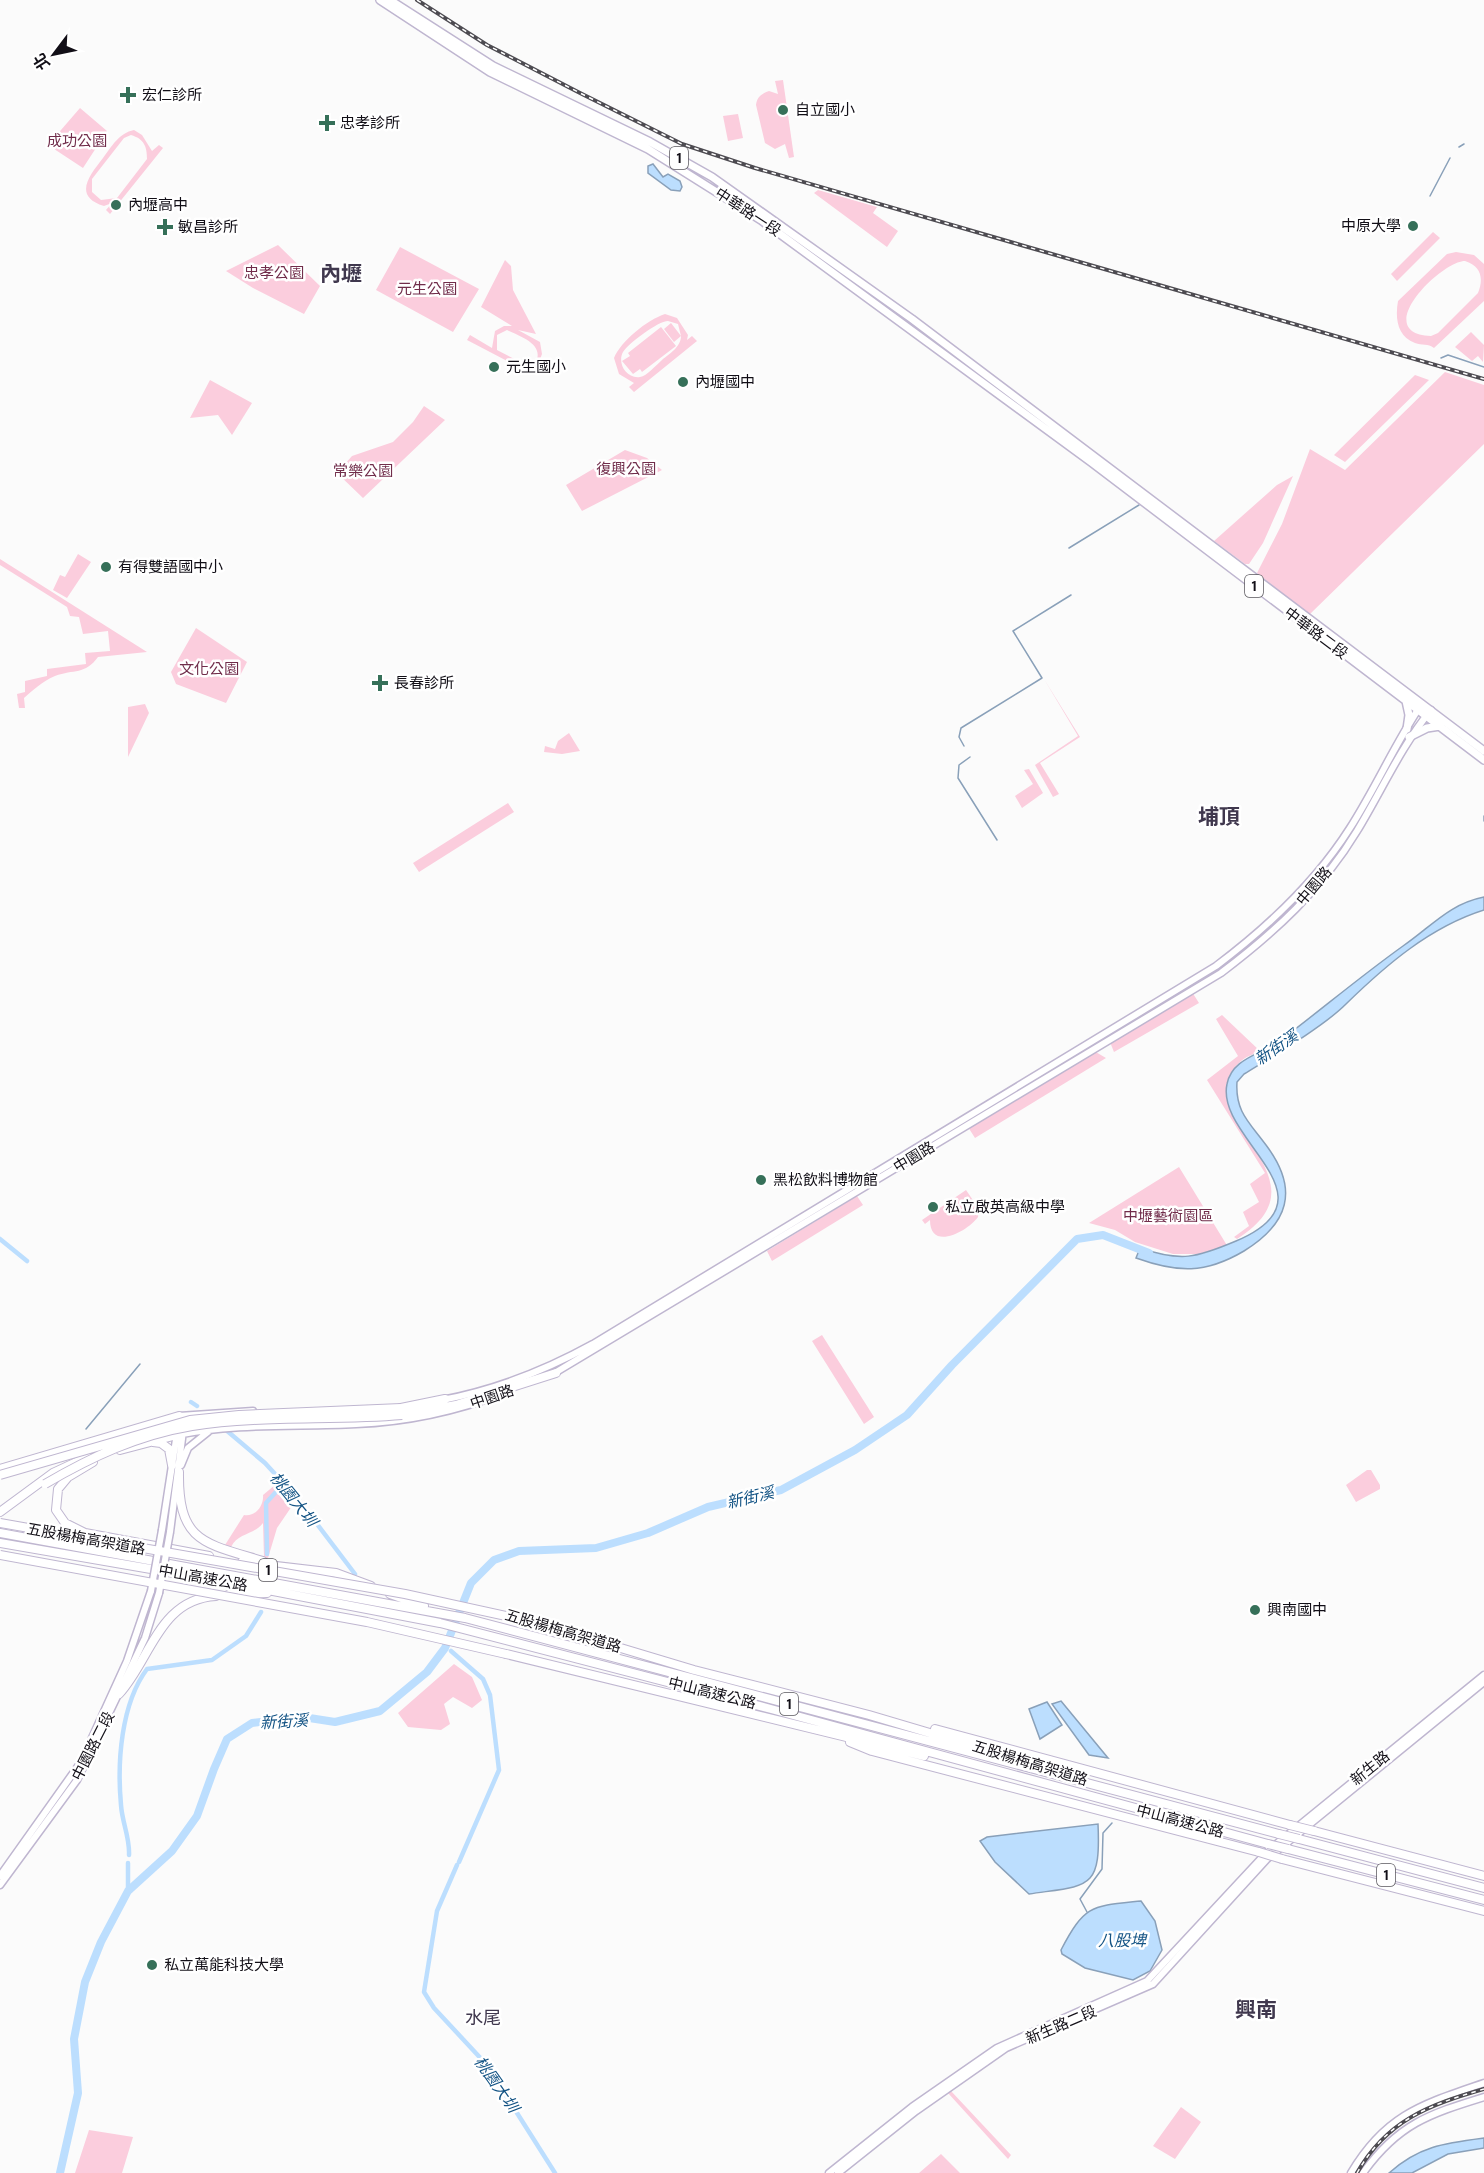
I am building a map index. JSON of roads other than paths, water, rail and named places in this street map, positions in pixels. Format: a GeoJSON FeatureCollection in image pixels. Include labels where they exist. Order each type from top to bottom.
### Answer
{"type":"FeatureCollection","features":[{"type":"Feature","properties":{"kind":"highway"},"geometry":{"type":"LineString","coordinates":[[0,1517],[45,1484],[119,1446],[192,1426],[402,1412],[466,1402],[556,1373]]}},
{"type":"Feature","properties":{"kind":"highway"},"geometry":{"type":"LineString","coordinates":[[0,1475],[190,1420],[238,1415],[402,1412],[445,1399]]}},
{"type":"Feature","properties":{"kind":"highway"},"geometry":{"type":"LineString","coordinates":[[0,1469],[182,1416]]}},
{"type":"Feature","properties":{"kind":"highway"},"geometry":{"type":"LineString","coordinates":[[0,1512],[35,1484],[72,1462],[120,1443],[181,1425]]}},
{"type":"Feature","properties":{"kind":"highway"},"geometry":{"type":"LineString","coordinates":[[72,1462],[180,1435]]}},
{"type":"Feature","properties":{"kind":"highway"},"geometry":{"type":"LineString","coordinates":[[0,1505],[60,1463],[110,1437]]}},
{"type":"Feature","properties":{"kind":"highway"},"geometry":{"type":"LineString","coordinates":[[142,1443],[155,1442],[166,1446],[171,1454],[172,1465]]}},
{"type":"Feature","properties":{"kind":"highway"},"geometry":{"type":"LineString","coordinates":[[114,1452],[75,1472],[58,1490],[56,1510],[65,1523],[73,1529],[222,1559],[336,1573],[443,1613]]}},
{"type":"Feature","properties":{"kind":"highway"},"geometry":{"type":"LineString","coordinates":[[179,1472],[179,1496],[183,1518],[195,1534],[218,1546],[282,1567]]}},
{"type":"Feature","properties":{"kind":"highway","name":"五股楊梅高架道路"},"geometry":{"type":"LineString","coordinates":[[0,1523],[415,1596],[534,1622],[693,1670],[869,1715],[1113,1789]]}},
{"type":"Feature","properties":{"kind":"highway","name":"中山高速公路"},"geometry":{"type":"LineString","coordinates":[[0,1533],[465,1618],[1484,1888]]}},
{"type":"Feature","properties":{"kind":"highway","name":"中山高速公路"},"geometry":{"type":"LineString","coordinates":[[0,1543],[280,1592],[440,1623],[771,1708],[1085,1796],[1484,1900]]}},
{"type":"Feature","properties":{"kind":"highway","name":"五股楊梅高架道路"},"geometry":{"type":"LineString","coordinates":[[0,1555],[367,1622],[1085,1796]]}},
{"type":"Feature","properties":{"kind":"highway"},"geometry":{"type":"LineString","coordinates":[[119,1694],[126,1686],[156,1632],[176,1611],[202,1597],[280,1592]]}},
{"type":"Feature","properties":{"kind":"highway"},"geometry":{"type":"LineString","coordinates":[[869,1715],[939,1730],[1484,1876]]}},
{"type":"Feature","properties":{"kind":"highway"},"geometry":{"type":"LineString","coordinates":[[824,1731],[872,1751],[1259,1852],[1484,1914]]}},
{"type":"Feature","properties":{"kind":"main road","name":"中華路一段"},"geometry":{"type":"LineString","coordinates":[[380,0],[490,72],[648,148],[762,220],[1094,460]]}},
{"type":"Feature","properties":{"kind":"main road","name":"中華路一段"},"geometry":{"type":"LineString","coordinates":[[390,0],[493,66],[641,137],[712,177],[910,317],[1094,460]]}},
{"type":"Feature","properties":{"kind":"main road","name":"中華路二段"},"geometry":{"type":"LineString","coordinates":[[1094,460],[1406,701],[1420,707]]}},
{"type":"Feature","properties":{"kind":"main road","name":"中華路二段"},"geometry":{"type":"LineString","coordinates":[[1094,460],[1428,713],[1484,751]]}},
{"type":"Feature","properties":{"kind":"main road"},"geometry":{"type":"LineString","coordinates":[[1406,701],[1409,715],[1408,733],[1440,726]]}},
{"type":"Feature","properties":{"kind":"main road","name":"中園路"},"geometry":{"type":"LineString","coordinates":[[180,1435],[233,1426],[375,1423],[427,1415],[478,1403],[556,1373],[1221,974],[1265,939],[1316,888],[1356,832],[1420,707]]}},
{"type":"Feature","properties":{"kind":"main road","name":"中華路二段"},"geometry":{"type":"LineString","coordinates":[[1428,713],[1440,726],[1484,760]]}},
{"type":"Feature","properties":{"kind":"main road","name":"中園路"},"geometry":{"type":"LineString","coordinates":[[182,1416],[261,1411],[348,1410],[445,1399],[551,1367],[593,1344],[1216,966],[1259,934],[1314,879],[1350,828],[1408,733],[1428,713]]}},
{"type":"Feature","properties":{"kind":"main road"},"geometry":{"type":"LineString","coordinates":[[181,1425],[261,1411]]}},
{"type":"Feature","properties":{"kind":"main road"},"geometry":{"type":"LineString","coordinates":[[175,1482],[182,1416]]}},
{"type":"Feature","properties":{"kind":"main road"},"geometry":{"type":"LineString","coordinates":[[175,1482],[188,1448],[210,1431]]}},
{"type":"Feature","properties":{"kind":"main road"},"geometry":{"type":"LineString","coordinates":[[172,1465],[180,1435]]}},
{"type":"Feature","properties":{"kind":"main road","name":"中園路二段"},"geometry":{"type":"LineString","coordinates":[[0,1876],[81,1762],[127,1661],[151,1592],[172,1465]]}},
{"type":"Feature","properties":{"kind":"main road","name":"中園路二段"},"geometry":{"type":"LineString","coordinates":[[0,1885],[77,1780],[145,1638],[159,1593],[170,1532],[175,1482]]}},
{"type":"Feature","properties":{"kind":"main road","name":"新生路"},"geometry":{"type":"LineString","coordinates":[[1256,1862],[1484,1676]]}},
{"type":"Feature","properties":{"kind":"main road","name":"新生路"},"geometry":{"type":"LineString","coordinates":[[1268,1859],[1484,1682]]}},
{"type":"Feature","properties":{"kind":"main road","name":"新生路二段"},"geometry":{"type":"LineString","coordinates":[[838,2173],[916,2111],[1006,2048],[1153,1984],[1268,1859]]}},
{"type":"Feature","properties":{"kind":"main road","name":"新生路二段"},"geometry":{"type":"LineString","coordinates":[[829,2173],[912,2107],[997,2048],[1147,1982],[1256,1862]]}},
{"type":"Feature","properties":{"kind":"main road"},"geometry":{"type":"LineString","coordinates":[[1351,2173],[1375,2138],[1403,2115],[1441,2096],[1484,2083]]}},
{"type":"Feature","properties":{"kind":"main road"},"geometry":{"type":"LineString","coordinates":[[1364,2173],[1389,2141],[1416,2121],[1444,2109],[1484,2097]]}},
{"type":"Feature","properties":{"kind":"water"},"geometry":{"type":"Polygon","coordinates":[[[653,164],[663,177],[668,174],[680,181],[682,187],[680,191],[671,190],[648,173],[648,166],[653,164]]]}},
{"type":"Feature","properties":{"kind":"water","name":"新街溪"},"geometry":{"type":"Polygon","coordinates":[[[1484,897],[1484,910],[1445,926],[1427,937],[1377,975],[1336,1013],[1244,1074],[1237,1082],[1241,1109],[1277,1161],[1283,1177],[1286,1191],[1284,1205],[1271,1229],[1259,1241],[1230,1259],[1204,1267],[1178,1268],[1136,1258],[1140,1248],[1167,1255],[1199,1254],[1236,1241],[1265,1224],[1277,1206],[1276,1186],[1238,1126],[1228,1105],[1227,1084],[1230,1075],[1241,1062],[1281,1040],[1441,917],[1461,905],[1484,897]]]}},
{"type":"Feature","properties":{"kind":"water"},"geometry":{"type":"Polygon","coordinates":[[[1061,1701],[1108,1758],[1089,1755],[1052,1704],[1061,1701]]]}},
{"type":"Feature","properties":{"kind":"water"},"geometry":{"type":"Polygon","coordinates":[[[1047,1702],[1062,1725],[1040,1739],[1029,1709],[1047,1702]]]}},
{"type":"Feature","properties":{"kind":"water"},"geometry":{"type":"Polygon","coordinates":[[[1098,1824],[1097,1862],[1093,1873],[1087,1881],[1066,1889],[1029,1894],[995,1862],[980,1841],[987,1837],[1098,1824]]]}},
{"type":"Feature","properties":{"kind":"water","name":"八股埤"},"geometry":{"type":"Polygon","coordinates":[[[1141,1901],[1155,1921],[1162,1950],[1150,1971],[1133,1980],[1085,1968],[1062,1954],[1061,1950],[1069,1935],[1084,1916],[1092,1910],[1111,1904],[1141,1901]]]}},
{"type":"Feature","properties":{"kind":"water"},"geometry":{"type":"Polygon","coordinates":[[[1484,2138],[1484,2148],[1448,2154],[1412,2173],[1389,2173],[1422,2151],[1484,2138]]]}},
{"type":"Feature","properties":{"kind":"waterway"},"geometry":{"type":"LineString","coordinates":[[1459,147],[1464,144]]}},
{"type":"Feature","properties":{"kind":"waterway"},"geometry":{"type":"LineString","coordinates":[[1430,196],[1450,158]]}},
{"type":"Feature","properties":{"kind":"waterway"},"geometry":{"type":"LineString","coordinates":[[1441,358],[1448,355],[1484,367]]}},
{"type":"Feature","properties":{"kind":"waterway"},"geometry":{"type":"LineString","coordinates":[[1069,548],[1139,505]]}},
{"type":"Feature","properties":{"kind":"waterway"},"geometry":{"type":"LineString","coordinates":[[964,746],[959,737],[961,728],[1042,678],[1013,631],[1071,595]]}},
{"type":"Feature","properties":{"kind":"waterway"},"geometry":{"type":"LineString","coordinates":[[970,757],[959,765],[958,778],[997,840]]}},
{"type":"Feature","properties":{"kind":"waterway"},"geometry":{"type":"LineString","coordinates":[[1484,816],[1484,821]]}},
{"type":"Feature","properties":{"kind":"waterway","name":"新街溪"},"geometry":{"type":"LineString","coordinates":[[60,2173],[78,2093],[74,2039],[85,1982],[101,1942],[128,1891],[172,1851],[197,1816],[227,1739],[252,1723],[303,1717],[335,1722],[380,1711],[427,1672],[445,1648],[471,1583],[494,1560],[519,1551],[596,1548],[648,1533],[708,1507],[781,1490],[855,1450],[907,1415],[952,1365],[1077,1239],[1103,1235],[1149,1253]]}},
{"type":"Feature","properties":{"kind":"waterway","name":"桃園大圳"},"geometry":{"type":"LineString","coordinates":[[0,1239],[27,1261]]}},
{"type":"Feature","properties":{"kind":"waterway"},"geometry":{"type":"LineString","coordinates":[[86,1429],[140,1364]]}},
{"type":"Feature","properties":{"kind":"waterway","name":"桃園大圳"},"geometry":{"type":"LineString","coordinates":[[191,1402],[197,1406]]}},
{"type":"Feature","properties":{"kind":"waterway","name":"桃園大圳"},"geometry":{"type":"LineString","coordinates":[[226,1430],[265,1463],[298,1499],[355,1574]]}},
{"type":"Feature","properties":{"kind":"waterway"},"geometry":{"type":"LineString","coordinates":[[267,1554],[266,1503],[284,1483]]}},
{"type":"Feature","properties":{"kind":"waterway"},"geometry":{"type":"LineString","coordinates":[[129,1855],[121,1805],[120,1771],[126,1716],[138,1683],[147,1669],[212,1660],[246,1636],[261,1612]]}},
{"type":"Feature","properties":{"kind":"waterway","name":"桃園大圳"},"geometry":{"type":"LineString","coordinates":[[451,1651],[483,1679],[490,1695],[499,1770],[459,1862]]}},
{"type":"Feature","properties":{"kind":"waterway"},"geometry":{"type":"LineString","coordinates":[[1087,1912],[1080,1899],[1102,1869],[1103,1833],[1112,1823]]}},
{"type":"Feature","properties":{"kind":"waterway"},"geometry":{"type":"LineString","coordinates":[[128,1863],[128,1891]]}},
{"type":"Feature","properties":{"kind":"waterway","name":"桃園大圳"},"geometry":{"type":"LineString","coordinates":[[457,1865],[437,1911],[424,1992],[434,2008],[486,2064],[555,2173]]}},
{"type":"Feature","properties":{"kind":"railway"},"geometry":{"type":"LineString","coordinates":[[417,0],[487,45],[682,144],[755,168],[1484,379]]}},
{"type":"Feature","properties":{"kind":"railway"},"geometry":{"type":"LineString","coordinates":[[1357,2173],[1382,2140],[1411,2117],[1445,2101],[1484,2089]]}},
{"type":"Feature","properties":{"kind":"place","name":"宏仁診所"},"geometry":{"type":"Point","coordinates":[128,95]}},
{"type":"Feature","properties":{"kind":"place","name":"自立國小"},"geometry":{"type":"Point","coordinates":[783,110]}},
{"type":"Feature","properties":{"kind":"place","name":"忠孝診所"},"geometry":{"type":"Point","coordinates":[327,123]}},
{"type":"Feature","properties":{"kind":"place","name":"內壢高中"},"geometry":{"type":"Point","coordinates":[116,205]}},
{"type":"Feature","properties":{"kind":"place","name":"中原大學"},"geometry":{"type":"Point","coordinates":[1413,226]}},
{"type":"Feature","properties":{"kind":"place","name":"敏昌診所"},"geometry":{"type":"Point","coordinates":[165,227]}},
{"type":"Feature","properties":{"kind":"place","name":"元生國小"},"geometry":{"type":"Point","coordinates":[494,367]}},
{"type":"Feature","properties":{"kind":"place","name":"內壢國中"},"geometry":{"type":"Point","coordinates":[683,382]}},
{"type":"Feature","properties":{"kind":"place","name":"有得雙語國中小"},"geometry":{"type":"Point","coordinates":[106,567]}},
{"type":"Feature","properties":{"kind":"place","name":"長春診所"},"geometry":{"type":"Point","coordinates":[380,683]}},
{"type":"Feature","properties":{"kind":"place","name":"黑松飲料博物館"},"geometry":{"type":"Point","coordinates":[761,1180]}},
{"type":"Feature","properties":{"kind":"place","name":"私立啟英高級中學"},"geometry":{"type":"Point","coordinates":[933,1207]}},
{"type":"Feature","properties":{"kind":"place","name":"興南國中"},"geometry":{"type":"Point","coordinates":[1255,1610]}},
{"type":"Feature","properties":{"kind":"place","name":"私立萬能科技大學"},"geometry":{"type":"Point","coordinates":[152,1965]}},
{"type":"Feature","properties":{"kind":"district","name":"內壢"},"geometry":{"type":"Point","coordinates":[341,274]}},
{"type":"Feature","properties":{"kind":"district","name":"埔頂"},"geometry":{"type":"Point","coordinates":[1219,817]}},
{"type":"Feature","properties":{"kind":"district","name":"興南"},"geometry":{"type":"Point","coordinates":[1256,2010]}},
{"type":"Feature","properties":{"kind":"district","name":"水尾"},"geometry":{"type":"Point","coordinates":[483,2018]}},
{"type":"Feature","properties":{"kind":"park label","name":"成功公園"},"geometry":{"type":"Point","coordinates":[77,141]}},
{"type":"Feature","properties":{"kind":"park label","name":"忠孝公園"},"geometry":{"type":"Point","coordinates":[274,273]}},
{"type":"Feature","properties":{"kind":"park label","name":"元生公園"},"geometry":{"type":"Point","coordinates":[427,289]}},
{"type":"Feature","properties":{"kind":"park label","name":"復興公園"},"geometry":{"type":"Point","coordinates":[626,469]}},
{"type":"Feature","properties":{"kind":"park label","name":"常樂公園"},"geometry":{"type":"Point","coordinates":[363,471]}},
{"type":"Feature","properties":{"kind":"park label","name":"文化公園"},"geometry":{"type":"Point","coordinates":[209,669]}},
{"type":"Feature","properties":{"kind":"park label","name":"中壢藝術園區"},"geometry":{"type":"Point","coordinates":[1168,1216]}}]}
